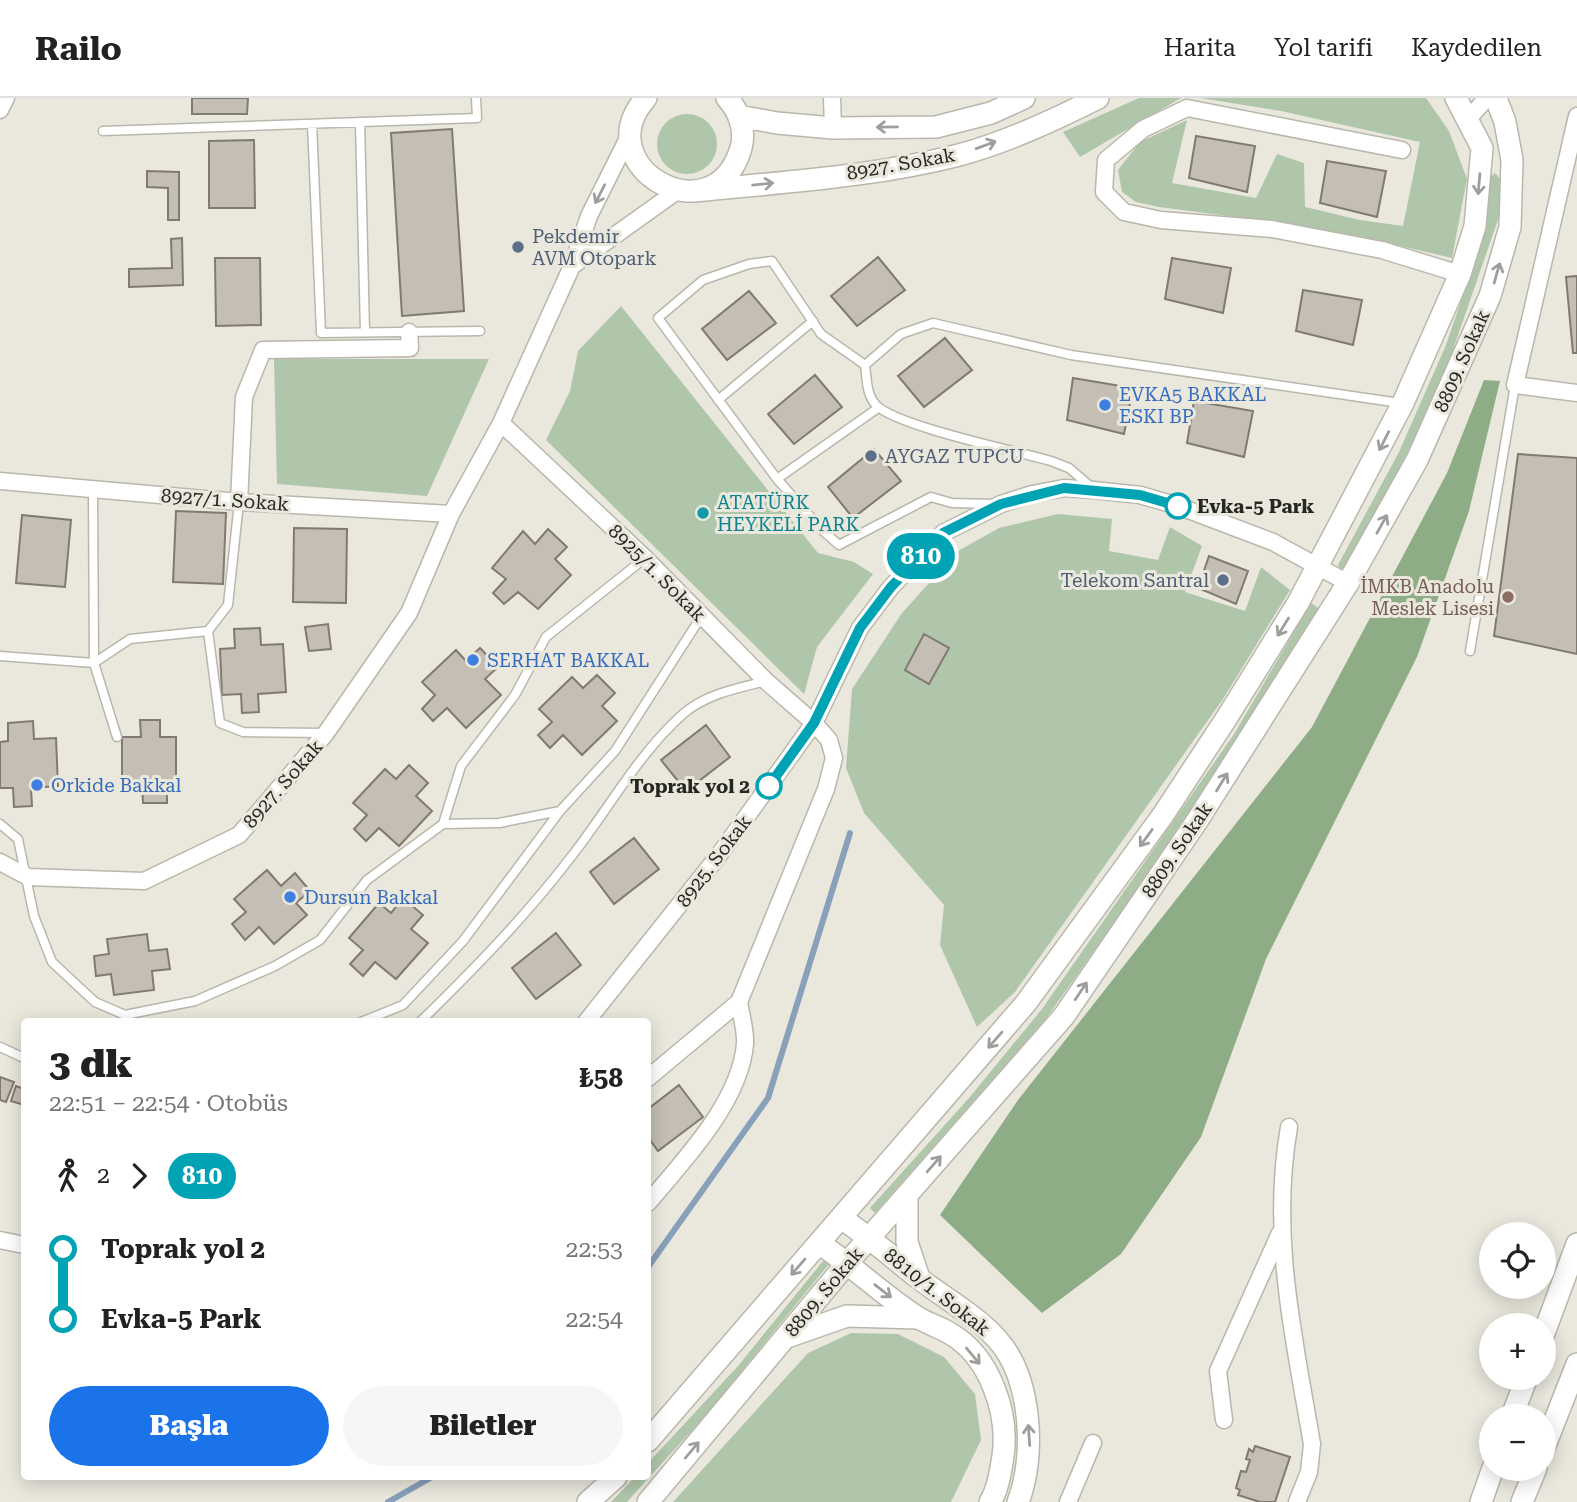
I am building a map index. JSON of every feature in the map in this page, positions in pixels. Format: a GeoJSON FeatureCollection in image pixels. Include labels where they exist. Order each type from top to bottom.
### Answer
{"type":"FeatureCollection","features":[{"type":"Feature","properties":{"kind":"street"},"geometry":{"type":"LineString","coordinates":[[0,110],[6,98]]}},
{"type":"Feature","properties":{"kind":"street"},"geometry":{"type":"LineString","coordinates":[[832,98],[833,128]]}},
{"type":"Feature","properties":{"kind":"street","name":"8927. Sokak"},"geometry":{"type":"LineString","coordinates":[[733,107],[777,123],[833,128],[936,127],[991,113],[1024,98]]}},
{"type":"Feature","properties":{"kind":"street","name":"8927. Sokak"},"geometry":{"type":"LineString","coordinates":[[686,191],[870,173],[960,155],[1048,123],[1097,98]]}},
{"type":"Feature","properties":{"kind":"street"},"geometry":{"type":"LineString","coordinates":[[1456,98],[1468,119],[1487,98]]}},
{"type":"Feature","properties":{"kind":"street","name":"8809. Sokak"},"geometry":{"type":"LineString","coordinates":[[648,1502],[869,1237],[1064,1016],[1197,821],[1348,583],[1418,460],[1490,296],[1510,227],[1512,160],[1508,136],[1496,98]]}},
{"type":"Feature","properties":{"kind":"street"},"geometry":{"type":"LineString","coordinates":[[642,101],[631,123],[635,159],[645,174],[660,185],[686,191]]}},
{"type":"Feature","properties":{"kind":"street"},"geometry":{"type":"LineString","coordinates":[[572,266],[686,191],[712,186],[727,175],[738,160],[743,141],[733,107]]}},
{"type":"Feature","properties":{"kind":"street"},"geometry":{"type":"LineString","coordinates":[[1402,150],[1187,108],[1143,129],[1106,160],[1104,192],[1124,212],[1149,218],[1272,229],[1382,250],[1460,274]]}},
{"type":"Feature","properties":{"kind":"street"},"geometry":{"type":"LineString","coordinates":[[1577,116],[1515,385],[1577,393]]}},
{"type":"Feature","properties":{"kind":"street","name":"8809. Sokak"},"geometry":{"type":"LineString","coordinates":[[651,1438],[1026,1003],[1163,815],[1226,719],[1318,568],[1403,403],[1460,274],[1475,226],[1482,148],[1468,119]]}},
{"type":"Feature","properties":{"kind":"street","name":"8927. Sokak"},"geometry":{"type":"LineString","coordinates":[[0,862],[28,877],[144,881],[239,835],[326,733],[409,613],[451,514],[501,423],[572,266],[589,216],[631,132]]}},
{"type":"Feature","properties":{"kind":"street"},"geometry":{"type":"LineString","coordinates":[[239,502],[244,397],[263,350],[410,348],[409,332]]}},
{"type":"Feature","properties":{"kind":"street","name":"8925/1. Sokak"},"geometry":{"type":"LineString","coordinates":[[501,423],[645,558],[701,617],[766,681],[814,723],[828,740],[834,758],[826,789],[739,1002]]}},
{"type":"Feature","properties":{"kind":"street","name":"8927/1. Sokak"},"geometry":{"type":"LineString","coordinates":[[0,481],[239,502],[451,514]]}},
{"type":"Feature","properties":{"kind":"street","name":"8925. Sokak"},"geometry":{"type":"LineString","coordinates":[[589,1018],[719,855],[814,723],[860,628],[891,587],[943,533],[1001,504],[1064,488],[1094,489],[1140,495],[1178,506],[1273,542],[1348,583]]}},
{"type":"Feature","properties":{"kind":"street"},"geometry":{"type":"LineString","coordinates":[[651,1075],[739,1002]]}},
{"type":"Feature","properties":{"kind":"street"},"geometry":{"type":"LineString","coordinates":[[651,1199],[681,1164],[732,1094],[745,1044],[739,1002]]}},
{"type":"Feature","properties":{"kind":"street"},"geometry":{"type":"LineString","coordinates":[[1289,1127],[1282,1170],[1283,1269],[1312,1444],[1309,1472],[1297,1502]]}},
{"type":"Feature","properties":{"kind":"street"},"geometry":{"type":"LineString","coordinates":[[906,1195],[907,1241],[919,1278]]}},
{"type":"Feature","properties":{"kind":"street","name":"8810/1. Sokak"},"geometry":{"type":"LineString","coordinates":[[841,1218],[972,1315],[999,1342],[1015,1371],[1027,1415],[1030,1452],[1024,1486],[1018,1502]]}},
{"type":"Feature","properties":{"kind":"street"},"geometry":{"type":"LineString","coordinates":[[1224,1420],[1218,1371],[1282,1227]]}},
{"type":"Feature","properties":{"kind":"street"},"geometry":{"type":"LineString","coordinates":[[1,1241],[21,1244]]}},
{"type":"Feature","properties":{"kind":"street","name":"8810/1. Sokak"},"geometry":{"type":"LineString","coordinates":[[819,1243],[848,1262],[918,1318],[953,1335],[989,1376],[1000,1403],[1004,1446],[1001,1468],[990,1502]]}},
{"type":"Feature","properties":{"kind":"street"},"geometry":{"type":"LineString","coordinates":[[1551,1313],[1577,1244]]}},
{"type":"Feature","properties":{"kind":"street"},"geometry":{"type":"LineString","coordinates":[[787,1337],[847,1316],[918,1318]]}},
{"type":"Feature","properties":{"kind":"street"},"geometry":{"type":"LineString","coordinates":[[1556,1420],[1576,1372]]}},
{"type":"Feature","properties":{"kind":"street"},"geometry":{"type":"LineString","coordinates":[[1068,1502],[1093,1443]]}},
{"type":"Feature","properties":{"kind":"street"},"geometry":{"type":"LineString","coordinates":[[588,1502],[613,1480]]}},
{"type":"Feature","properties":{"kind":"street"},"geometry":{"type":"LineString","coordinates":[[1481,1502],[1488,1481]]}},
{"type":"Feature","properties":{"kind":"street"},"geometry":{"type":"LineString","coordinates":[[1522,1502],[1531,1481]]}},
{"type":"Feature","properties":{"kind":"lane"},"geometry":{"type":"LineString","coordinates":[[103,131],[477,118],[476,98]]}},
{"type":"Feature","properties":{"kind":"lane"},"geometry":{"type":"LineString","coordinates":[[360,122],[365,332]]}},
{"type":"Feature","properties":{"kind":"lane"},"geometry":{"type":"LineString","coordinates":[[312,124],[321,333],[480,331]]}},
{"type":"Feature","properties":{"kind":"lane"},"geometry":{"type":"LineString","coordinates":[[1001,504],[952,503],[930,497],[839,545],[822,530],[777,479],[658,318],[702,280],[749,264],[772,261],[821,334],[865,365],[869,395],[878,408],[920,427],[1051,461],[1069,468],[1094,489]]}},
{"type":"Feature","properties":{"kind":"lane"},"geometry":{"type":"LineString","coordinates":[[718,400],[813,321]]}},
{"type":"Feature","properties":{"kind":"lane"},"geometry":{"type":"LineString","coordinates":[[865,365],[901,334],[933,323],[1071,355],[1403,403]]}},
{"type":"Feature","properties":{"kind":"lane"},"geometry":{"type":"LineString","coordinates":[[1470,650],[1515,385]]}},
{"type":"Feature","properties":{"kind":"lane"},"geometry":{"type":"LineString","coordinates":[[777,479],[878,408]]}},
{"type":"Feature","properties":{"kind":"lane"},"geometry":{"type":"LineString","coordinates":[[93,490],[94,663],[117,737]]}},
{"type":"Feature","properties":{"kind":"lane"},"geometry":{"type":"LineString","coordinates":[[239,502],[228,605],[208,631],[220,723],[243,732],[326,733]]}},
{"type":"Feature","properties":{"kind":"lane"},"geometry":{"type":"LineString","coordinates":[[443,824],[461,766],[515,695],[546,637],[645,558]]}},
{"type":"Feature","properties":{"kind":"lane"},"geometry":{"type":"LineString","coordinates":[[371,1018],[403,1005],[463,941],[559,811],[615,751],[701,617]]}},
{"type":"Feature","properties":{"kind":"lane"},"geometry":{"type":"LineString","coordinates":[[0,656],[94,663],[130,639],[208,631]]}},
{"type":"Feature","properties":{"kind":"lane"},"geometry":{"type":"LineString","coordinates":[[424,1018],[523,918],[573,855],[633,770],[684,713],[723,691],[766,681]]}},
{"type":"Feature","properties":{"kind":"lane"},"geometry":{"type":"LineString","coordinates":[[0,824],[18,839],[34,916],[52,962],[95,1002],[125,1015],[195,1001],[275,966],[320,940],[366,880],[443,824],[499,823],[559,811]]}},
{"type":"Feature","properties":{"kind":"lane"},"geometry":{"type":"LineString","coordinates":[[0,1047],[21,1057]]}},
{"type":"Feature","properties":{"kind":"green space"},"geometry":{"type":"Polygon","coordinates":[[[1139,98],[1181,98],[1080,157],[1063,132],[1139,98]]]}},
{"type":"Feature","properties":{"kind":"green space"},"geometry":{"type":"Polygon","coordinates":[[[1200,98],[1426,98],[1449,131],[1467,179],[1452,258],[1358,236],[1159,207],[1136,202],[1122,192],[1118,170],[1140,142],[1187,120],[1172,183],[1256,198],[1277,154],[1304,163],[1305,207],[1360,220],[1403,226],[1420,142],[1281,111],[1200,98]]]}},
{"type":"Feature","properties":{"kind":"green space"},"geometry":{"type":"Polygon","coordinates":[[[681,114],[693,114],[712,127],[717,144],[715,156],[704,169],[693,174],[681,174],[662,161],[657,150],[657,138],[670,119],[681,114]]]}},
{"type":"Feature","properties":{"kind":"green space"},"geometry":{"type":"Polygon","coordinates":[[[1495,173],[1501,180],[1499,217],[1440,387],[1386,495],[1344,568],[1340,569],[1338,565],[1399,452],[1446,345],[1487,225],[1489,178],[1495,173]]]}},
{"type":"Feature","properties":{"kind":"green space"},"geometry":{"type":"Polygon","coordinates":[[[621,306],[818,553],[854,562],[873,574],[817,647],[804,694],[546,440],[570,391],[578,351],[621,306]]]}},
{"type":"Feature","properties":{"kind":"green space"},"geometry":{"type":"Polygon","coordinates":[[[274,359],[489,359],[427,496],[277,484],[274,359]]]}},
{"type":"Feature","properties":{"kind":"green space"},"geometry":{"type":"Polygon","coordinates":[[[1484,380],[1500,381],[1469,511],[1417,657],[1266,959],[1201,1137],[1121,1254],[1042,1313],[940,1215],[1018,1100],[1312,727],[1447,473],[1484,380]]]}},
{"type":"Feature","properties":{"kind":"green space","name":"Evka-5 Park"},"geometry":{"type":"Polygon","coordinates":[[[1058,514],[1112,519],[1109,551],[1158,560],[1170,527],[1202,546],[1185,592],[1245,611],[1261,567],[1290,590],[1223,699],[1015,992],[977,1027],[940,945],[944,905],[864,813],[846,768],[852,689],[902,613],[958,551],[999,528],[1058,514]]]}},
{"type":"Feature","properties":{"kind":"green space"},"geometry":{"type":"Polygon","coordinates":[[[1311,603],[1320,609],[1176,836],[1045,1020],[875,1213],[870,1208],[969,1098],[1042,1009],[1234,734],[1311,603]]]}},
{"type":"Feature","properties":{"kind":"green space"},"geometry":{"type":"Polygon","coordinates":[[[823,1261],[829,1264],[704,1417],[651,1476],[651,1460],[738,1366],[823,1261]]]}},
{"type":"Feature","properties":{"kind":"green space"},"geometry":{"type":"Polygon","coordinates":[[[851,1333],[898,1334],[944,1357],[975,1394],[981,1440],[951,1502],[673,1502],[808,1353],[851,1333]]]}},
{"type":"Feature","properties":{"kind":"green space"},"geometry":{"type":"Polygon","coordinates":[[[632,1480],[647,1480],[627,1502],[611,1502],[632,1480]]]}},
{"type":"Feature","properties":{"kind":"building"},"geometry":{"type":"Polygon","coordinates":[[[192,98],[248,98],[247,114],[192,114],[192,98]]]}},
{"type":"Feature","properties":{"kind":"building"},"geometry":{"type":"Polygon","coordinates":[[[452,129],[464,311],[402,316],[391,133],[452,129]]]}},
{"type":"Feature","properties":{"kind":"building"},"geometry":{"type":"Polygon","coordinates":[[[1196,136],[1255,146],[1247,192],[1189,178],[1196,136]]]}},
{"type":"Feature","properties":{"kind":"building"},"geometry":{"type":"Polygon","coordinates":[[[254,140],[255,208],[209,208],[209,141],[254,140]]]}},
{"type":"Feature","properties":{"kind":"building"},"geometry":{"type":"Polygon","coordinates":[[[1327,161],[1386,171],[1377,217],[1320,203],[1327,161]]]}},
{"type":"Feature","properties":{"kind":"building"},"geometry":{"type":"Polygon","coordinates":[[[147,171],[179,172],[179,220],[168,220],[168,188],[147,187],[147,171]]]}},
{"type":"Feature","properties":{"kind":"building"},"geometry":{"type":"Polygon","coordinates":[[[182,238],[183,285],[129,287],[129,269],[172,268],[171,239],[182,238]]]}},
{"type":"Feature","properties":{"kind":"building"},"geometry":{"type":"Polygon","coordinates":[[[878,257],[905,290],[857,326],[831,296],[878,257]]]}},
{"type":"Feature","properties":{"kind":"building"},"geometry":{"type":"Polygon","coordinates":[[[215,258],[260,258],[261,325],[216,326],[215,258]]]}},
{"type":"Feature","properties":{"kind":"building"},"geometry":{"type":"Polygon","coordinates":[[[1172,258],[1231,268],[1223,313],[1165,299],[1172,258]]]}},
{"type":"Feature","properties":{"kind":"building"},"geometry":{"type":"Polygon","coordinates":[[[1577,276],[1577,353],[1573,353],[1566,277],[1577,276]]]}},
{"type":"Feature","properties":{"kind":"building"},"geometry":{"type":"Polygon","coordinates":[[[1303,290],[1362,300],[1353,345],[1296,331],[1303,290]]]}},
{"type":"Feature","properties":{"kind":"building"},"geometry":{"type":"Polygon","coordinates":[[[749,291],[776,323],[727,360],[702,329],[749,291]]]}},
{"type":"Feature","properties":{"kind":"building"},"geometry":{"type":"Polygon","coordinates":[[[945,338],[972,370],[924,407],[898,376],[945,338]]]}},
{"type":"Feature","properties":{"kind":"building"},"geometry":{"type":"Polygon","coordinates":[[[815,375],[842,407],[794,444],[768,414],[815,375]]]}},
{"type":"Feature","properties":{"kind":"building"},"geometry":{"type":"Polygon","coordinates":[[[1073,378],[1133,388],[1124,434],[1067,420],[1073,378]]]}},
{"type":"Feature","properties":{"kind":"building"},"geometry":{"type":"Polygon","coordinates":[[[1194,401],[1253,411],[1244,457],[1187,443],[1194,401]]]}},
{"type":"Feature","properties":{"kind":"building"},"geometry":{"type":"Polygon","coordinates":[[[874,449],[901,481],[853,518],[828,487],[874,449]]]}},
{"type":"Feature","properties":{"kind":"building"},"geometry":{"type":"Polygon","coordinates":[[[1518,454],[1577,458],[1577,654],[1494,636],[1518,454]]]}},
{"type":"Feature","properties":{"kind":"building"},"geometry":{"type":"Polygon","coordinates":[[[176,511],[226,513],[223,584],[173,582],[176,511]]]}},
{"type":"Feature","properties":{"kind":"building"},"geometry":{"type":"Polygon","coordinates":[[[22,515],[71,520],[65,587],[16,583],[22,515]]]}},
{"type":"Feature","properties":{"kind":"building"},"geometry":{"type":"Polygon","coordinates":[[[294,528],[347,529],[346,603],[293,602],[294,528]]]}},
{"type":"Feature","properties":{"kind":"building"},"geometry":{"type":"Polygon","coordinates":[[[548,529],[567,547],[555,559],[571,575],[538,609],[518,592],[504,604],[493,593],[506,579],[492,568],[523,531],[535,544],[548,529]]]}},
{"type":"Feature","properties":{"kind":"building","name":"Telekom Santral"},"geometry":{"type":"Polygon","coordinates":[[[1209,556],[1248,571],[1236,604],[1198,588],[1209,556]]]}},
{"type":"Feature","properties":{"kind":"building"},"geometry":{"type":"Polygon","coordinates":[[[328,624],[331,649],[309,651],[305,627],[328,624]]]}},
{"type":"Feature","properties":{"kind":"building"},"geometry":{"type":"Polygon","coordinates":[[[260,628],[261,645],[283,644],[286,692],[258,694],[259,712],[242,713],[241,694],[222,695],[220,649],[235,648],[234,629],[260,628]]]}},
{"type":"Feature","properties":{"kind":"building"},"geometry":{"type":"Polygon","coordinates":[[[924,634],[949,648],[929,684],[905,670],[924,634]]]}},
{"type":"Feature","properties":{"kind":"building"},"geometry":{"type":"Polygon","coordinates":[[[480,648],[498,667],[485,679],[501,695],[466,728],[447,708],[433,721],[422,709],[435,695],[422,682],[456,650],[466,661],[480,648]]]}},
{"type":"Feature","properties":{"kind":"building"},"geometry":{"type":"Polygon","coordinates":[[[597,675],[615,693],[602,706],[617,721],[582,755],[563,735],[550,748],[538,735],[552,722],[539,709],[572,677],[583,688],[597,675]]]}},
{"type":"Feature","properties":{"kind":"building"},"geometry":{"type":"Polygon","coordinates":[[[140,720],[160,720],[160,737],[176,737],[176,782],[167,782],[167,803],[143,803],[142,782],[122,782],[122,737],[141,737],[140,720]]]}},
{"type":"Feature","properties":{"kind":"building"},"geometry":{"type":"Polygon","coordinates":[[[33,721],[34,739],[56,738],[58,786],[31,788],[32,806],[14,807],[13,788],[0,788],[0,742],[8,741],[8,723],[33,721]]]}},
{"type":"Feature","properties":{"kind":"building"},"geometry":{"type":"Polygon","coordinates":[[[706,725],[730,757],[686,791],[661,760],[706,725]]]}},
{"type":"Feature","properties":{"kind":"building"},"geometry":{"type":"Polygon","coordinates":[[[409,765],[428,783],[416,796],[432,811],[399,846],[379,828],[366,841],[354,829],[367,815],[353,803],[385,769],[396,779],[409,765]]]}},
{"type":"Feature","properties":{"kind":"building"},"geometry":{"type":"Polygon","coordinates":[[[634,838],[659,869],[614,904],[590,872],[634,838]]]}},
{"type":"Feature","properties":{"kind":"building"},"geometry":{"type":"Polygon","coordinates":[[[267,870],[281,886],[295,873],[310,891],[296,903],[307,915],[274,944],[259,927],[245,940],[232,924],[246,912],[234,899],[267,870]]]}},
{"type":"Feature","properties":{"kind":"building"},"geometry":{"type":"Polygon","coordinates":[[[403,898],[423,915],[411,929],[428,943],[396,979],[375,962],[363,976],[350,964],[363,950],[349,938],[379,903],[391,913],[403,898]]]}},
{"type":"Feature","properties":{"kind":"building"},"geometry":{"type":"Polygon","coordinates":[[[556,933],[581,965],[536,999],[512,968],[556,933]]]}},
{"type":"Feature","properties":{"kind":"building"},"geometry":{"type":"Polygon","coordinates":[[[147,934],[149,951],[167,949],[170,969],[152,971],[154,990],[114,995],[111,974],[96,976],[94,956],[109,954],[107,939],[147,934]]]}},
{"type":"Feature","properties":{"kind":"building"},"geometry":{"type":"Polygon","coordinates":[[[0,1077],[14,1082],[6,1102],[0,1100],[0,1077]]]}},
{"type":"Feature","properties":{"kind":"building"},"geometry":{"type":"Polygon","coordinates":[[[679,1085],[703,1117],[658,1151],[651,1141],[651,1107],[679,1085]]]}},
{"type":"Feature","properties":{"kind":"building"},"geometry":{"type":"Polygon","coordinates":[[[16,1086],[21,1088],[21,1104],[11,1101],[16,1086]]]}},
{"type":"Feature","properties":{"kind":"building"},"geometry":{"type":"Polygon","coordinates":[[[1255,1446],[1290,1457],[1275,1502],[1260,1502],[1238,1495],[1240,1490],[1236,1488],[1241,1471],[1246,1472],[1250,1460],[1246,1459],[1249,1449],[1253,1452],[1255,1446]]]}},
{"type":"Feature","properties":{"kind":"waterway"},"geometry":{"type":"LineString","coordinates":[[651,1263],[768,1098],[850,833]]}},
{"type":"Feature","properties":{"kind":"waterway"},"geometry":{"type":"LineString","coordinates":[[388,1502],[427,1480]]}},
{"type":"Feature","properties":{"kind":"bus line","name":"810"},"geometry":{"type":"LineString","coordinates":[[769,786],[814,723],[860,628],[891,587],[943,533],[1001,504],[1064,488],[1140,495],[1178,506]]}},
{"type":"Feature","properties":{"kind":"place","name":"Pekdemir AVM Otopark"},"geometry":{"type":"Point","coordinates":[518,247]}},
{"type":"Feature","properties":{"kind":"place","name":"EVKA5 BAKKAL ESKI BP"},"geometry":{"type":"Point","coordinates":[1105,405]}},
{"type":"Feature","properties":{"kind":"place","name":"AYGAZ TUPCU"},"geometry":{"type":"Point","coordinates":[871,456]}},
{"type":"Feature","properties":{"kind":"place","name":"Evka-5 Park"},"geometry":{"type":"Point","coordinates":[1178,506]}},
{"type":"Feature","properties":{"kind":"place","name":"ATATÜRK HEYKELİ PARK"},"geometry":{"type":"Point","coordinates":[703,513]}},
{"type":"Feature","properties":{"kind":"place","name":"Telekom Santral"},"geometry":{"type":"Point","coordinates":[1223,580]}},
{"type":"Feature","properties":{"kind":"place","name":"İMKB Anadolu Meslek Lisesi"},"geometry":{"type":"Point","coordinates":[1508,597]}},
{"type":"Feature","properties":{"kind":"place","name":"SERHAT BAKKAL"},"geometry":{"type":"Point","coordinates":[473,660]}},
{"type":"Feature","properties":{"kind":"place","name":"Orkide Bakkal"},"geometry":{"type":"Point","coordinates":[37,785]}},
{"type":"Feature","properties":{"kind":"place","name":"Toprak yol 2"},"geometry":{"type":"Point","coordinates":[769,786]}},
{"type":"Feature","properties":{"kind":"place","name":"Dursun Bakkal"},"geometry":{"type":"Point","coordinates":[290,897]}}]}
